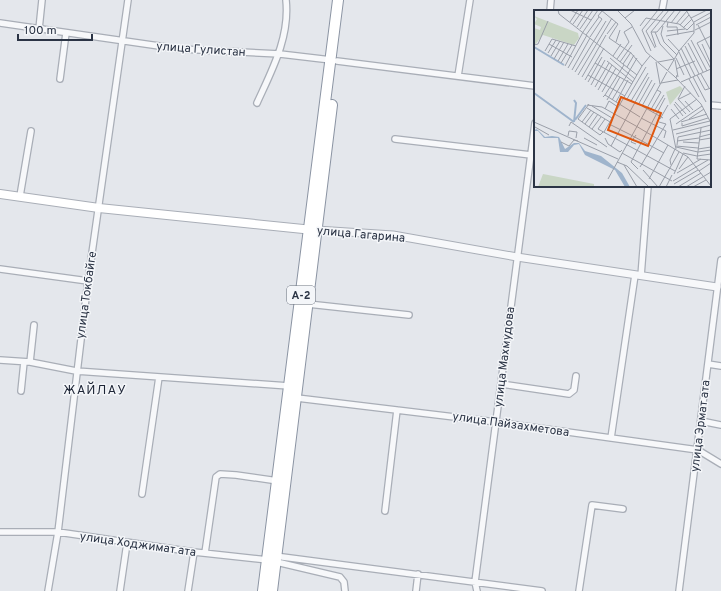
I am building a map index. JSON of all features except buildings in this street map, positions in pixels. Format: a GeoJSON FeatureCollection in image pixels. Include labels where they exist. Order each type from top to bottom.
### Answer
{"type":"FeatureCollection","features":[{"type":"Feature","properties":{"kind":"highway","name":"A-2"},"geometry":{"type":"LineString","coordinates":[[334,61],[338,0]]}},
{"type":"Feature","properties":{"kind":"highway","name":"A-2"},"geometry":{"type":"LineString","coordinates":[[272,591],[272,558],[278,481],[289,386],[313,230],[334,61],[344,0]]}},
{"type":"Feature","properties":{"kind":"highway","name":"A-2"},"geometry":{"type":"LineString","coordinates":[[263,591],[272,558],[296,398],[308,304],[313,230]]}},
{"type":"Feature","properties":{"kind":"main road","name":"улица Гагарина"},"geometry":{"type":"LineString","coordinates":[[0,194],[99,208],[313,230]]}},
{"type":"Feature","properties":{"kind":"street"},"geometry":{"type":"LineString","coordinates":[[39,29],[42,0]]}},
{"type":"Feature","properties":{"kind":"street","name":"улица Токбайге"},"geometry":{"type":"LineString","coordinates":[[48,591],[58,532],[76,371],[128,0]]}},
{"type":"Feature","properties":{"kind":"street"},"geometry":{"type":"LineString","coordinates":[[257,103],[280,54],[287,15],[286,0]]}},
{"type":"Feature","properties":{"kind":"street"},"geometry":{"type":"LineString","coordinates":[[458,76],[470,0]]}},
{"type":"Feature","properties":{"kind":"street"},"geometry":{"type":"LineString","coordinates":[[550,10],[551,0]]}},
{"type":"Feature","properties":{"kind":"street"},"geometry":{"type":"LineString","coordinates":[[662,10],[664,0]]}},
{"type":"Feature","properties":{"kind":"street","name":"улица Гулистан"},"geometry":{"type":"LineString","coordinates":[[0,23],[122,42],[180,49],[280,54],[534,86]]}},
{"type":"Feature","properties":{"kind":"street"},"geometry":{"type":"LineString","coordinates":[[60,79],[66,33]]}},
{"type":"Feature","properties":{"kind":"street"},"geometry":{"type":"LineString","coordinates":[[711,105],[721,106]]}},
{"type":"Feature","properties":{"kind":"street"},"geometry":{"type":"LineString","coordinates":[[20,196],[31,131]]}},
{"type":"Feature","properties":{"kind":"street","name":"улица Махмудова"},"geometry":{"type":"LineString","coordinates":[[477,591],[475,582],[534,131]]}},
{"type":"Feature","properties":{"kind":"street"},"geometry":{"type":"LineString","coordinates":[[395,139],[531,155]]}},
{"type":"Feature","properties":{"kind":"street"},"geometry":{"type":"LineString","coordinates":[[610,438],[638,275],[648,187]]}},
{"type":"Feature","properties":{"kind":"street","name":"улица Гагарина"},"geometry":{"type":"LineString","coordinates":[[313,230],[393,235],[517,257],[719,287]]}},
{"type":"Feature","properties":{"kind":"street","name":"улица Эрмат ата"},"geometry":{"type":"LineString","coordinates":[[679,591],[719,287],[721,260]]}},
{"type":"Feature","properties":{"kind":"street"},"geometry":{"type":"LineString","coordinates":[[0,269],[88,281]]}},
{"type":"Feature","properties":{"kind":"street"},"geometry":{"type":"LineString","coordinates":[[308,304],[409,315]]}},
{"type":"Feature","properties":{"kind":"street"},"geometry":{"type":"LineString","coordinates":[[30,362],[34,324]]}},
{"type":"Feature","properties":{"kind":"street"},"geometry":{"type":"LineString","coordinates":[[0,360],[30,362],[76,371],[289,386]]}},
{"type":"Feature","properties":{"kind":"street"},"geometry":{"type":"LineString","coordinates":[[21,391],[24,362]]}},
{"type":"Feature","properties":{"kind":"street"},"geometry":{"type":"LineString","coordinates":[[708,364],[721,366]]}},
{"type":"Feature","properties":{"kind":"street"},"geometry":{"type":"LineString","coordinates":[[501,384],[569,394],[574,390],[576,376]]}},
{"type":"Feature","properties":{"kind":"street"},"geometry":{"type":"LineString","coordinates":[[142,494],[159,377]]}},
{"type":"Feature","properties":{"kind":"street","name":"улица Пайзахметова"},"geometry":{"type":"LineString","coordinates":[[296,398],[496,422],[698,450],[721,464]]}},
{"type":"Feature","properties":{"kind":"street"},"geometry":{"type":"LineString","coordinates":[[385,511],[397,410]]}},
{"type":"Feature","properties":{"kind":"street"},"geometry":{"type":"LineString","coordinates":[[701,420],[721,425]]}},
{"type":"Feature","properties":{"kind":"street"},"geometry":{"type":"LineString","coordinates":[[205,553],[216,477],[220,474],[236,474],[278,481]]}},
{"type":"Feature","properties":{"kind":"street"},"geometry":{"type":"LineString","coordinates":[[579,591],[592,505],[623,509]]}},
{"type":"Feature","properties":{"kind":"street","name":"улица Ходжимат ата"},"geometry":{"type":"LineString","coordinates":[[0,532],[58,532],[194,552],[272,558],[418,574],[542,591]]}},
{"type":"Feature","properties":{"kind":"street"},"geometry":{"type":"LineString","coordinates":[[120,591],[127,543]]}},
{"type":"Feature","properties":{"kind":"street"},"geometry":{"type":"LineString","coordinates":[[188,591],[194,552]]}},
{"type":"Feature","properties":{"kind":"street"},"geometry":{"type":"LineString","coordinates":[[272,558],[340,577],[344,582],[345,591]]}},
{"type":"Feature","properties":{"kind":"street"},"geometry":{"type":"LineString","coordinates":[[416,591],[418,574]]}},
{"type":"Feature","properties":{"kind":"district","name":"ЖАЙЛАУ"},"geometry":{"type":"Point","coordinates":[95,389]}}]}
